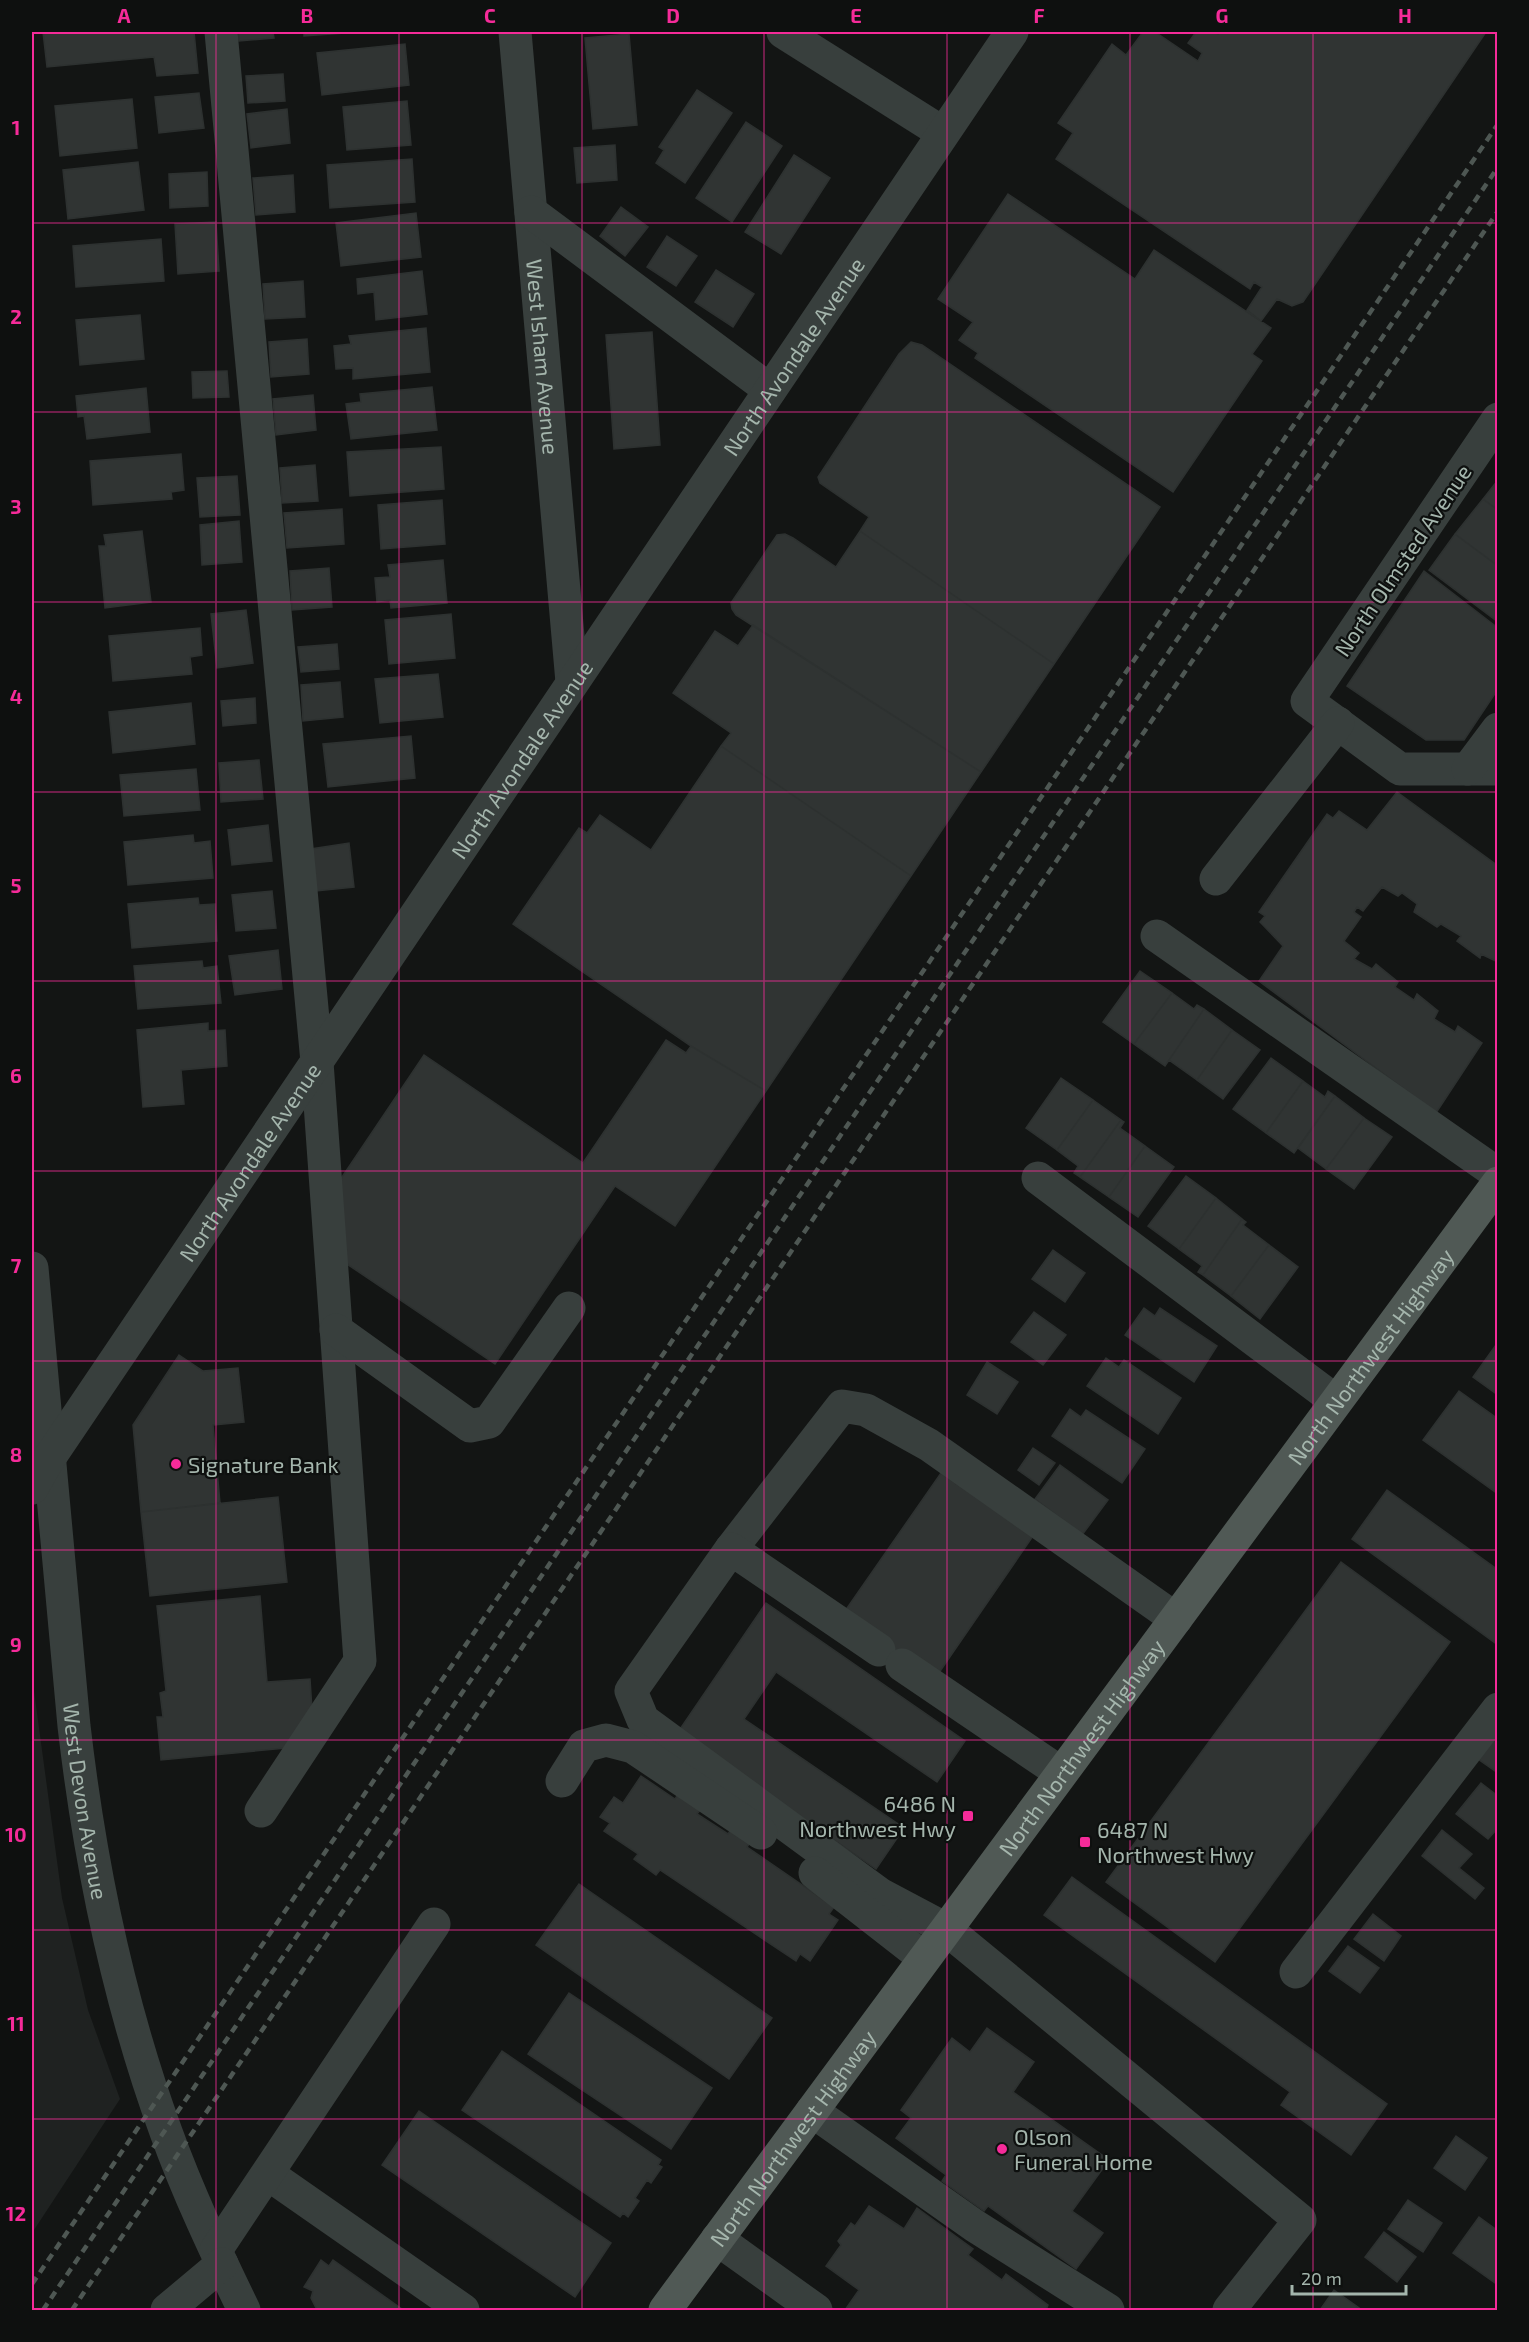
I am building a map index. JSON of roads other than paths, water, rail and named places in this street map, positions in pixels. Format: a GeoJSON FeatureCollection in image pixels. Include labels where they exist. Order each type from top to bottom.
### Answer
{"type":"FeatureCollection","features":[{"type":"Feature","properties":{"kind":"main road","name":"North Northwest Highway"},"geometry":{"type":"LineString","coordinates":[[665,2310],[1497,1183]]}},
{"type":"Feature","properties":{"kind":"street"},"geometry":{"type":"LineString","coordinates":[[221,32],[317,1062],[360,1661],[261,1811]]}},
{"type":"Feature","properties":{"kind":"street","name":"West Isham Avenue"},"geometry":{"type":"LineString","coordinates":[[514,32],[572,682]]}},
{"type":"Feature","properties":{"kind":"street"},"geometry":{"type":"LineString","coordinates":[[783,32],[943,133]]}},
{"type":"Feature","properties":{"kind":"street","name":"North Avondale Avenue"},"geometry":{"type":"LineString","coordinates":[[32,1488],[48,1460],[1012,32]]}},
{"type":"Feature","properties":{"kind":"street"},"geometry":{"type":"LineString","coordinates":[[531,212],[770,390]]}},
{"type":"Feature","properties":{"kind":"street","name":"North Olmsted Avenue"},"geometry":{"type":"LineString","coordinates":[[1338,723],[1307,701],[1497,419]]}},
{"type":"Feature","properties":{"kind":"street"},"geometry":{"type":"LineString","coordinates":[[1216,879],[1338,723],[1400,769],[1483,769],[1497,729]]}},
{"type":"Feature","properties":{"kind":"street"},"geometry":{"type":"LineString","coordinates":[[1157,936],[1497,1174]]}},
{"type":"Feature","properties":{"kind":"street"},"geometry":{"type":"LineString","coordinates":[[1038,1178],[1336,1401]]}},
{"type":"Feature","properties":{"kind":"street","name":"West Devon Avenue"},"geometry":{"type":"LineString","coordinates":[[32,1268],[48,1460],[82,1801],[99,1890],[120,1985],[155,2102],[176,2157],[244,2310]]}},
{"type":"Feature","properties":{"kind":"street"},"geometry":{"type":"LineString","coordinates":[[336,1330],[470,1426],[489,1422],[569,1308]]}},
{"type":"Feature","properties":{"kind":"street"},"geometry":{"type":"LineString","coordinates":[[1176,1619],[929,1445],[866,1410],[842,1406],[731,1550],[631,1691],[643,1720],[880,1893],[946,1929],[1300,2220],[1229,2310]]}},
{"type":"Feature","properties":{"kind":"street"},"geometry":{"type":"LineString","coordinates":[[731,1550],[1061,1773]]}},
{"type":"Feature","properties":{"kind":"street"},"geometry":{"type":"LineString","coordinates":[[1296,1972],[1497,1709]]}},
{"type":"Feature","properties":{"kind":"street"},"geometry":{"type":"LineString","coordinates":[[562,1781],[584,1746],[606,1740],[633,1747],[793,1856],[924,1958]]}},
{"type":"Feature","properties":{"kind":"street"},"geometry":{"type":"LineString","coordinates":[[167,2310],[219,2257],[268,2174],[434,1924]]}},
{"type":"Feature","properties":{"kind":"street"},"geometry":{"type":"LineString","coordinates":[[812,2111],[975,2226],[1108,2310]]}},
{"type":"Feature","properties":{"kind":"street"},"geometry":{"type":"LineString","coordinates":[[268,2174],[463,2310]]}},
{"type":"Feature","properties":{"kind":"street"},"geometry":{"type":"LineString","coordinates":[[717,2239],[816,2310]]}},
{"type":"Feature","properties":{"kind":"railway"},"geometry":{"type":"LineString","coordinates":[[32,2284],[1498,124]]}},
{"type":"Feature","properties":{"kind":"railway"},"geometry":{"type":"LineString","coordinates":[[43,2310],[1498,167]]}},
{"type":"Feature","properties":{"kind":"railway"},"geometry":{"type":"LineString","coordinates":[[72,2310],[1498,211]]}},
{"type":"Feature","properties":{"kind":"place","name":"Signature Bank"},"geometry":{"type":"Point","coordinates":[176,1464]}},
{"type":"Feature","properties":{"kind":"place","name":"6486 N Northwest Hwy"},"geometry":{"type":"Point","coordinates":[968,1816]}},
{"type":"Feature","properties":{"kind":"place","name":"6487 N Northwest Hwy"},"geometry":{"type":"Point","coordinates":[1085,1842]}},
{"type":"Feature","properties":{"kind":"place","name":"Olson Funeral Home"},"geometry":{"type":"Point","coordinates":[1002,2149]}}]}
